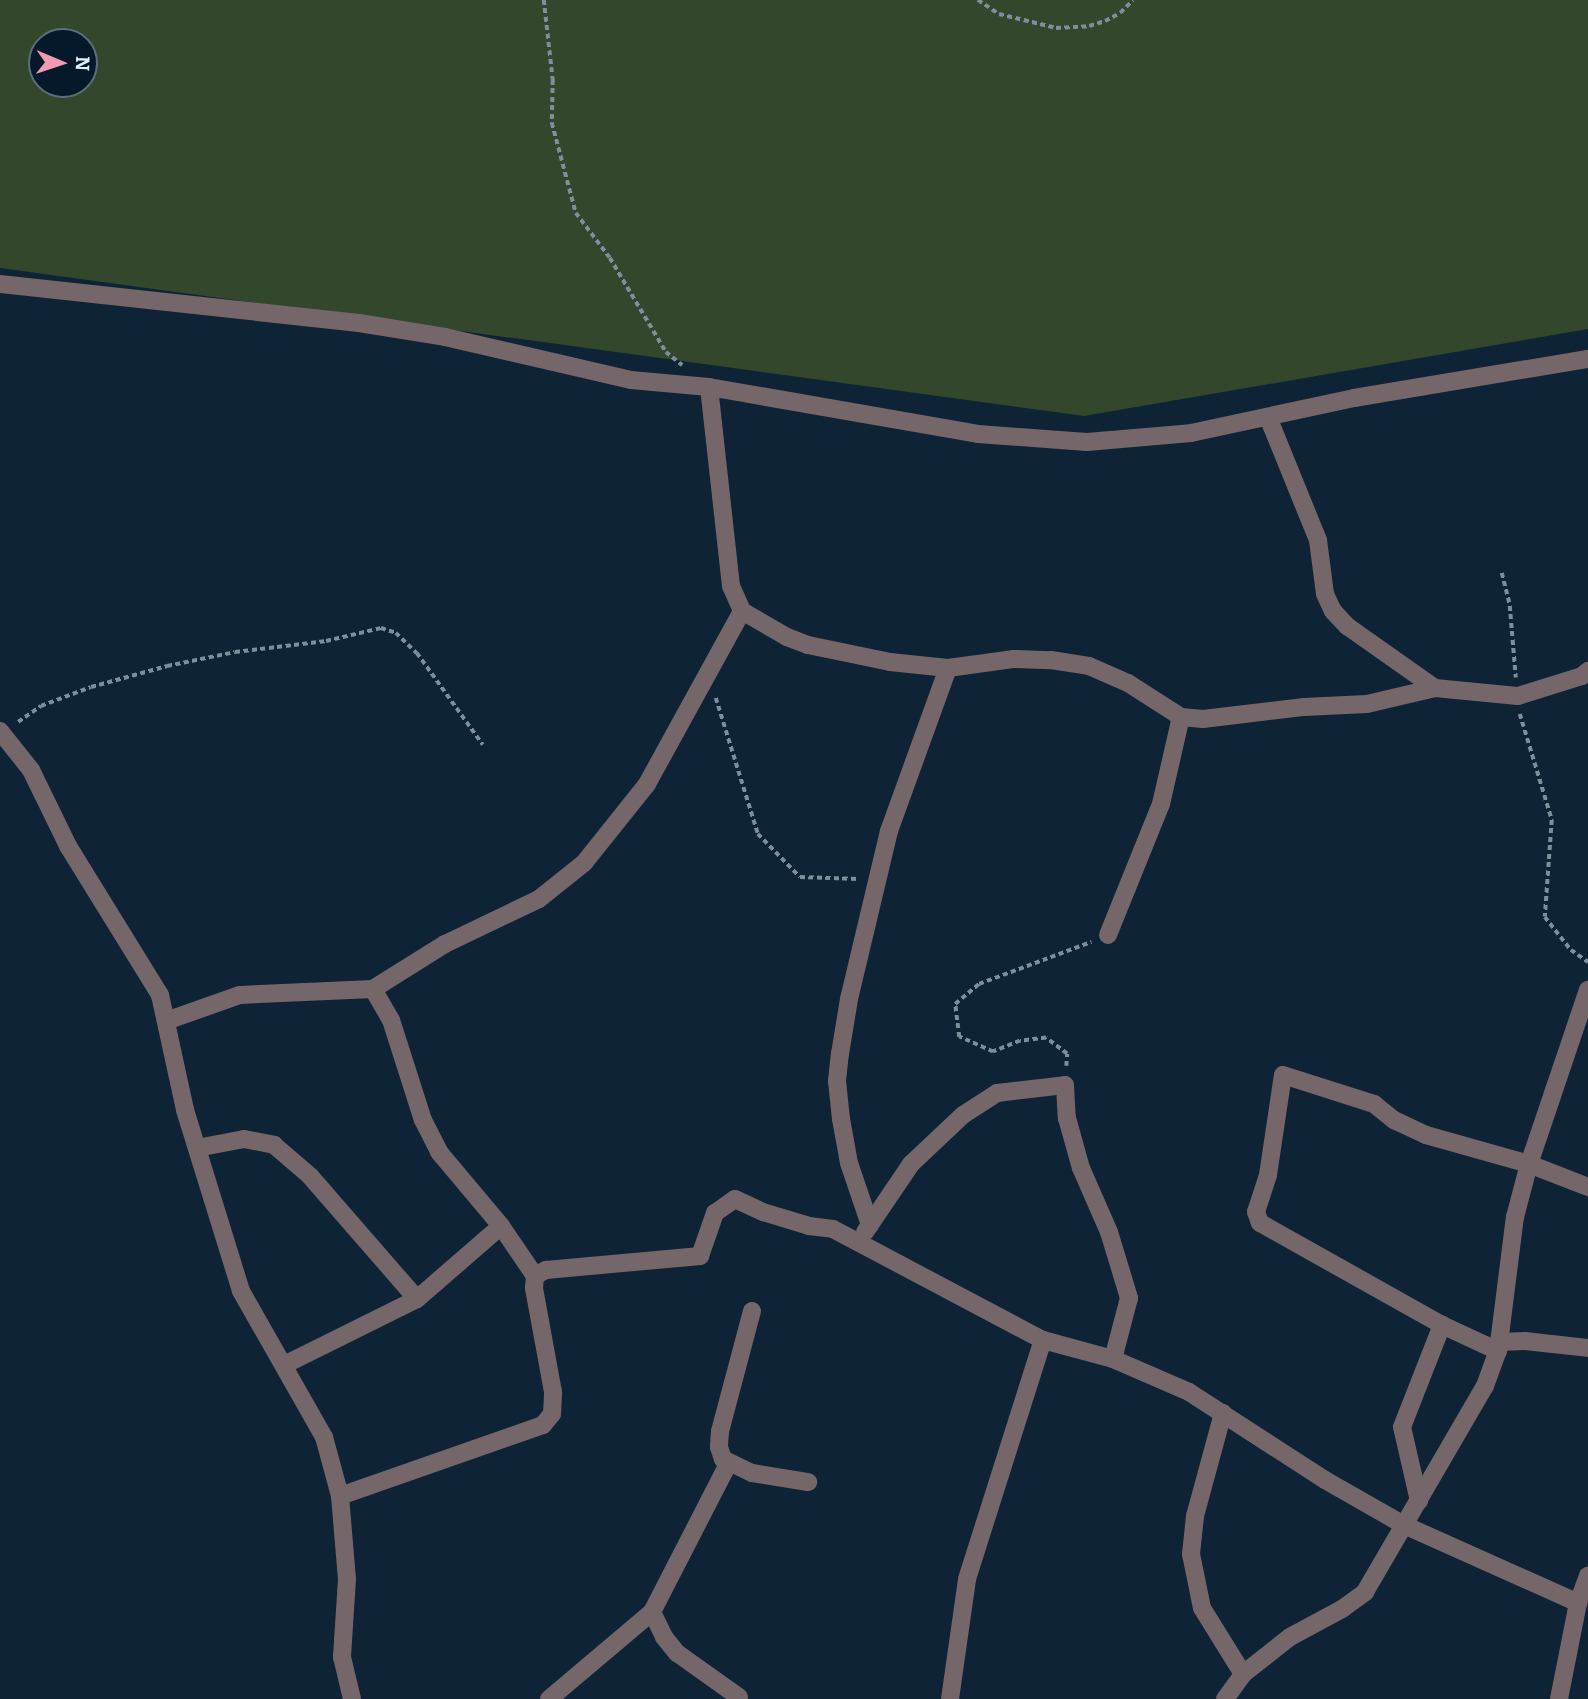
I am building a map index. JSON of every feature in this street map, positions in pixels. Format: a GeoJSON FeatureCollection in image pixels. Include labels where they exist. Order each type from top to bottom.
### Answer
{"type":"FeatureCollection","features":[{"type":"Feature","properties":{"kind":"street"},"geometry":{"type":"LineString","coordinates":[[0,284],[359,323],[444,337],[631,380],[708,387],[978,434],[1087,442],[1168,436],[1366,396],[1588,359]]}},
{"type":"Feature","properties":{"kind":"street"},"geometry":{"type":"LineString","coordinates":[[708,387],[731,586],[742,611],[808,645],[890,662],[948,668],[1014,659],[1051,660],[1088,666],[1128,683],[1181,716],[1203,719],[1304,706],[1367,704],[1435,688],[1518,696],[1582,676],[1588,671]]}},
{"type":"Feature","properties":{"kind":"street"},"geometry":{"type":"LineString","coordinates":[[1268,416],[1318,540],[1325,594],[1333,611],[1348,626],[1435,688]]}},
{"type":"Feature","properties":{"kind":"street"},"geometry":{"type":"LineString","coordinates":[[166,1021],[240,995],[373,989],[445,944],[539,899],[584,863],[647,784],[742,611]]}},
{"type":"Feature","properties":{"kind":"street"},"geometry":{"type":"LineString","coordinates":[[870,1225],[849,1163],[837,1081],[849,999],[890,831],[948,668]]}},
{"type":"Feature","properties":{"kind":"street"},"geometry":{"type":"LineString","coordinates":[[1108,935],[1161,804],[1181,716]]}},
{"type":"Feature","properties":{"kind":"street"},"geometry":{"type":"LineString","coordinates":[[1,733],[31,770],[68,846],[160,995],[185,1110],[241,1291],[324,1437],[340,1496],[347,1579],[342,1657],[352,1699]]}},
{"type":"Feature","properties":{"kind":"street"},"geometry":{"type":"LineString","coordinates":[[340,1496],[544,1425],[552,1414],[553,1392],[534,1288],[536,1276],[501,1226],[439,1152],[423,1120],[391,1020],[373,989]]}},
{"type":"Feature","properties":{"kind":"street"},"geometry":{"type":"LineString","coordinates":[[1225,1699],[1243,1674],[1290,1637],[1342,1609],[1365,1591],[1485,1386],[1498,1347],[1515,1217],[1529,1164],[1588,990]]}},
{"type":"Feature","properties":{"kind":"street"},"geometry":{"type":"LineString","coordinates":[[1588,1187],[1529,1164],[1426,1135],[1394,1120],[1374,1104],[1283,1075],[1268,1175],[1256,1212],[1259,1223],[1443,1325],[1498,1347],[1525,1341],[1588,1348]]}},
{"type":"Feature","properties":{"kind":"street"},"geometry":{"type":"LineString","coordinates":[[859,1240],[911,1164],[963,1115],[997,1093],[1065,1085],[1067,1118],[1081,1168],[1110,1232],[1129,1298],[1113,1359]]}},
{"type":"Feature","properties":{"kind":"street"},"geometry":{"type":"LineString","coordinates":[[197,1148],[244,1139],[274,1145],[310,1176],[417,1299]]}},
{"type":"Feature","properties":{"kind":"street"},"geometry":{"type":"LineString","coordinates":[[536,1276],[546,1270],[699,1256],[715,1213],[735,1199],[763,1212],[809,1226],[833,1228],[1042,1340],[1113,1359],[1189,1392],[1325,1480],[1404,1525],[1578,1602]]}},
{"type":"Feature","properties":{"kind":"street"},"geometry":{"type":"LineString","coordinates":[[284,1365],[417,1299],[501,1226]]}},
{"type":"Feature","properties":{"kind":"street"},"geometry":{"type":"LineString","coordinates":[[752,1311],[720,1431],[719,1447],[728,1464],[752,1473],[808,1482]]}},
{"type":"Feature","properties":{"kind":"street"},"geometry":{"type":"LineString","coordinates":[[1419,1501],[1402,1427],[1443,1325]]}},
{"type":"Feature","properties":{"kind":"street"},"geometry":{"type":"LineString","coordinates":[[950,1699],[967,1579],[1042,1340]]}},
{"type":"Feature","properties":{"kind":"street"},"geometry":{"type":"LineString","coordinates":[[1223,1413],[1195,1516],[1191,1554],[1202,1608],[1243,1674]]}},
{"type":"Feature","properties":{"kind":"street"},"geometry":{"type":"LineString","coordinates":[[549,1699],[652,1612],[728,1464]]}},
{"type":"Feature","properties":{"kind":"street"},"geometry":{"type":"LineString","coordinates":[[1559,1699],[1578,1602],[1588,1576]]}},
{"type":"Feature","properties":{"kind":"street"},"geometry":{"type":"LineString","coordinates":[[652,1612],[664,1637],[677,1653],[739,1697]]}},
{"type":"Feature","properties":{"kind":"path"},"geometry":{"type":"LineString","coordinates":[[544,0],[553,80],[552,123],[576,213],[610,258],[666,352],[708,387]]}},
{"type":"Feature","properties":{"kind":"path"},"geometry":{"type":"LineString","coordinates":[[978,0],[999,14],[1056,28],[1089,26],[1105,21],[1120,13],[1133,0]]}},
{"type":"Feature","properties":{"kind":"path"},"geometry":{"type":"LineString","coordinates":[[1502,573],[1510,606],[1523,729],[1552,820],[1545,917],[1571,950],[1588,962]]}},
{"type":"Feature","properties":{"kind":"path"},"geometry":{"type":"LineString","coordinates":[[1,733],[41,706],[116,680],[235,652],[326,641],[381,628],[396,633],[417,653],[483,745]]}},
{"type":"Feature","properties":{"kind":"path"},"geometry":{"type":"LineString","coordinates":[[708,673],[758,834],[800,877],[878,879]]}},
{"type":"Feature","properties":{"kind":"path"},"geometry":{"type":"LineString","coordinates":[[1065,1085],[1067,1054],[1046,1038],[1020,1041],[993,1052],[959,1037],[955,1003],[979,984],[1108,935]]}},
{"type":"Feature","properties":{"kind":"green space"},"geometry":{"type":"Polygon","coordinates":[[[0,0],[1588,0],[1588,329],[1084,416],[0,268],[0,0]]]}}]}
